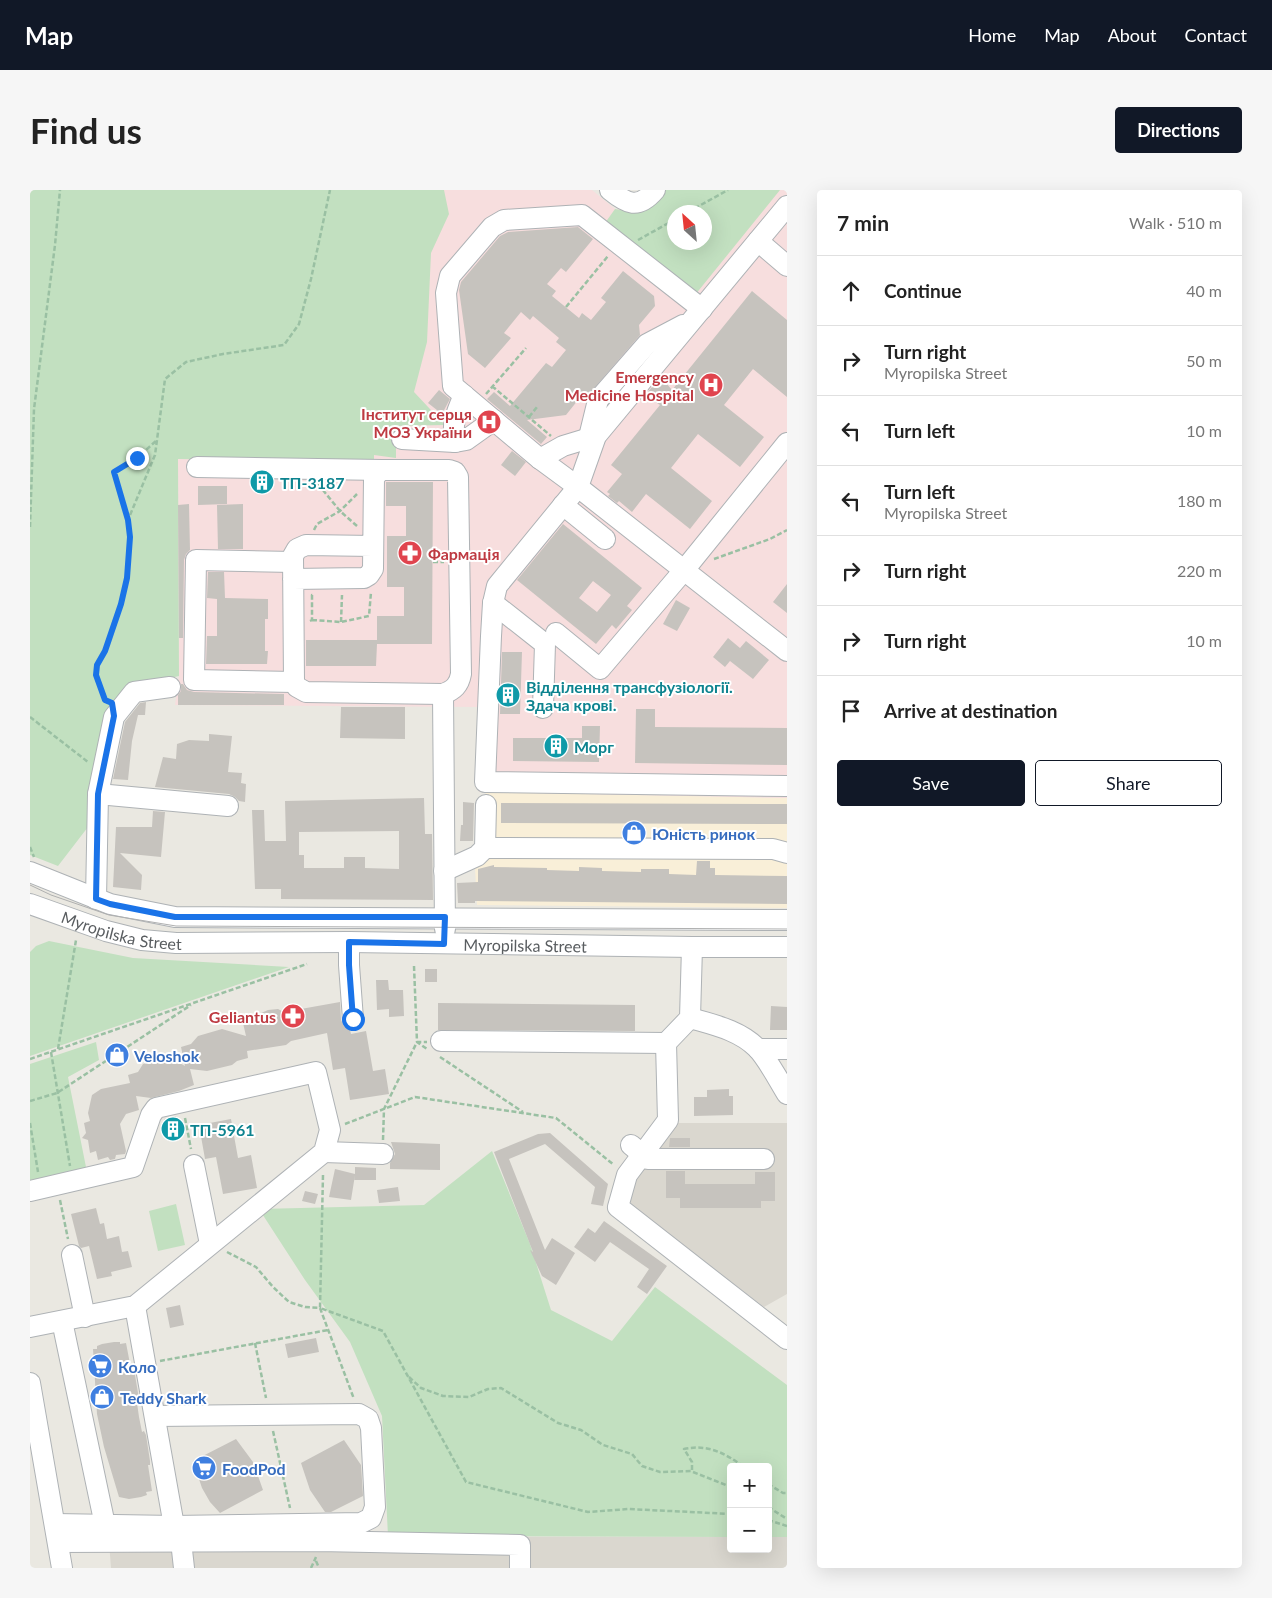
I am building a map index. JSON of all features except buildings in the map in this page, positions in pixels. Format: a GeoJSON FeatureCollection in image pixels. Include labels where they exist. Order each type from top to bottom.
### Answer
{"type":"FeatureCollection","features":[{"type":"Feature","properties":{"kind":"street"},"geometry":{"type":"LineString","coordinates":[[610,190],[625,202],[635,202],[647,199],[654,190]]}},
{"type":"Feature","properties":{"kind":"street"},"geometry":{"type":"LineString","coordinates":[[787,206],[697,315],[592,437],[578,487],[497,586],[493,603],[485,782],[787,786]]}},
{"type":"Feature","properties":{"kind":"street"},"geometry":{"type":"LineString","coordinates":[[697,315],[621,246],[582,214],[504,220],[492,227],[450,276],[446,293],[453,386],[494,420],[550,450],[578,487],[787,651]]}},
{"type":"Feature","properties":{"kind":"street"},"geometry":{"type":"LineString","coordinates":[[758,241],[787,266]]}},
{"type":"Feature","properties":{"kind":"street"},"geometry":{"type":"LineString","coordinates":[[455,442],[453,434],[454,415],[470,400]]}},
{"type":"Feature","properties":{"kind":"street"},"geometry":{"type":"LineString","coordinates":[[402,439],[455,442],[466,440],[494,420]]}},
{"type":"Feature","properties":{"kind":"street"},"geometry":{"type":"LineString","coordinates":[[550,450],[592,437]]}},
{"type":"Feature","properties":{"kind":"street"},"geometry":{"type":"LineString","coordinates":[[556,633],[600,669],[684,569],[736,495],[784,439]]}},
{"type":"Feature","properties":{"kind":"street"},"geometry":{"type":"LineString","coordinates":[[197,467],[306,469],[378,474],[449,470],[455,472],[458,477],[461,674],[459,683],[451,691],[443,694],[306,692],[297,687],[294,682],[293,556],[297,549],[306,545],[373,543]]}},
{"type":"Feature","properties":{"kind":"street"},"geometry":{"type":"LineString","coordinates":[[294,682],[194,680],[196,560],[364,578],[373,569],[378,474]]}},
{"type":"Feature","properties":{"kind":"street"},"geometry":{"type":"LineString","coordinates":[[564,505],[605,539]]}},
{"type":"Feature","properties":{"kind":"street"},"geometry":{"type":"LineString","coordinates":[[493,603],[545,644],[543,708]]}},
{"type":"Feature","properties":{"kind":"street"},"geometry":{"type":"LineString","coordinates":[[96,899],[98,794],[114,716],[134,692],[170,688]]}},
{"type":"Feature","properties":{"kind":"street"},"geometry":{"type":"LineString","coordinates":[[443,694],[444,944]]}},
{"type":"Feature","properties":{"kind":"street"},"geometry":{"type":"LineString","coordinates":[[98,794],[228,806]]}},
{"type":"Feature","properties":{"kind":"street"},"geometry":{"type":"LineString","coordinates":[[444,871],[477,856],[485,848],[486,805]]}},
{"type":"Feature","properties":{"kind":"street"},"geometry":{"type":"LineString","coordinates":[[485,848],[773,849],[787,853]]}},
{"type":"Feature","properties":{"kind":"street","name":"Myropilska Street"},"geometry":{"type":"LineString","coordinates":[[32,873],[110,904],[175,917],[787,920]]}},
{"type":"Feature","properties":{"kind":"street","name":"Myropilska Street"},"geometry":{"type":"LineString","coordinates":[[30,904],[106,932],[142,940],[176,943],[349,942],[787,947]]}},
{"type":"Feature","properties":{"kind":"street"},"geometry":{"type":"LineString","coordinates":[[349,942],[353,1019]]}},
{"type":"Feature","properties":{"kind":"street"},"geometry":{"type":"LineString","coordinates":[[692,947],[668,1120],[637,1150],[627,1175],[618,1207],[787,1339]]}},
{"type":"Feature","properties":{"kind":"street"},"geometry":{"type":"LineString","coordinates":[[441,1041],[679,1034],[728,1029],[758,1049],[787,1094]]}},
{"type":"Feature","properties":{"kind":"street"},"geometry":{"type":"LineString","coordinates":[[758,1049],[787,1049]]}},
{"type":"Feature","properties":{"kind":"street"},"geometry":{"type":"LineString","coordinates":[[30,1327],[85,1317],[136,1311],[210,1244],[324,1152],[330,1130],[316,1072],[161,1106],[153,1111],[133,1167],[56,1185],[34,1182]]}},
{"type":"Feature","properties":{"kind":"street"},"geometry":{"type":"LineString","coordinates":[[637,1150],[648,1159],[764,1159]]}},
{"type":"Feature","properties":{"kind":"street"},"geometry":{"type":"LineString","coordinates":[[324,1152],[383,1154]]}},
{"type":"Feature","properties":{"kind":"street"},"geometry":{"type":"LineString","coordinates":[[194,1165],[210,1244]]}},
{"type":"Feature","properties":{"kind":"street"},"geometry":{"type":"LineString","coordinates":[[72,1255],[85,1317]]}},
{"type":"Feature","properties":{"kind":"street"},"geometry":{"type":"LineString","coordinates":[[136,1311],[184,1568]]}},
{"type":"Feature","properties":{"kind":"street"},"geometry":{"type":"LineString","coordinates":[[62,1321],[105,1525]]}},
{"type":"Feature","properties":{"kind":"street"},"geometry":{"type":"LineString","coordinates":[[30,1383],[62,1568]]}},
{"type":"Feature","properties":{"kind":"street"},"geometry":{"type":"LineString","coordinates":[[56,1533],[105,1525],[126,1525],[178,1533],[293,1524],[360,1523],[371,1518],[376,1507],[371,1428],[368,1419],[359,1414],[155,1416]]}},
{"type":"Feature","properties":{"kind":"street"},"geometry":{"type":"LineString","coordinates":[[56,1533],[178,1533],[319,1541],[520,1545],[520,1568]]}},
{"type":"Feature","properties":{"kind":"path"},"geometry":{"type":"LineString","coordinates":[[30,527],[34,409],[55,245],[60,190]]}},
{"type":"Feature","properties":{"kind":"path"},"geometry":{"type":"LineString","coordinates":[[128,520],[155,455],[165,379],[186,362],[223,354],[284,345],[299,324],[312,279],[330,190]]}},
{"type":"Feature","properties":{"kind":"path"},"geometry":{"type":"LineString","coordinates":[[701,205],[728,190]]}},
{"type":"Feature","properties":{"kind":"path"},"geometry":{"type":"LineString","coordinates":[[566,307],[621,246],[667,223]]}},
{"type":"Feature","properties":{"kind":"path"},"geometry":{"type":"LineString","coordinates":[[470,400],[492,386],[526,348]]}},
{"type":"Feature","properties":{"kind":"path"},"geometry":{"type":"LineString","coordinates":[[492,386],[529,417],[550,450]]}},
{"type":"Feature","properties":{"kind":"path"},"geometry":{"type":"LineString","coordinates":[[529,417],[537,407]]}},
{"type":"Feature","properties":{"kind":"path"},"geometry":{"type":"LineString","coordinates":[[114,716],[112,703],[105,700],[96,675],[97,665],[105,651],[121,604],[127,578],[130,537],[128,520],[114,472],[137,458],[158,439]]}},
{"type":"Feature","properties":{"kind":"path"},"geometry":{"type":"LineString","coordinates":[[306,469],[340,511],[373,543]]}},
{"type":"Feature","properties":{"kind":"path"},"geometry":{"type":"LineString","coordinates":[[306,545],[317,524],[340,511],[378,474]]}},
{"type":"Feature","properties":{"kind":"path"},"geometry":{"type":"LineString","coordinates":[[710,560],[770,539],[787,530]]}},
{"type":"Feature","properties":{"kind":"path"},"geometry":{"type":"LineString","coordinates":[[433,562],[439,562]]}},
{"type":"Feature","properties":{"kind":"path"},"geometry":{"type":"LineString","coordinates":[[293,629],[312,620],[340,622],[369,616],[373,569]]}},
{"type":"Feature","properties":{"kind":"path"},"geometry":{"type":"LineString","coordinates":[[340,622],[342,595],[349,591]]}},
{"type":"Feature","properties":{"kind":"path"},"geometry":{"type":"LineString","coordinates":[[312,620],[312,595],[322,595]]}},
{"type":"Feature","properties":{"kind":"path"},"geometry":{"type":"LineString","coordinates":[[30,717],[102,772]]}},
{"type":"Feature","properties":{"kind":"path"},"geometry":{"type":"LineString","coordinates":[[30,847],[32,873]]}},
{"type":"Feature","properties":{"kind":"path"},"geometry":{"type":"LineString","coordinates":[[58,1050],[76,940]]}},
{"type":"Feature","properties":{"kind":"path"},"geometry":{"type":"LineString","coordinates":[[30,1059],[307,964]]}},
{"type":"Feature","properties":{"kind":"path"},"geometry":{"type":"LineString","coordinates":[[30,1101],[57,1093],[196,1002]]}},
{"type":"Feature","properties":{"kind":"path"},"geometry":{"type":"LineString","coordinates":[[383,1154],[384,1109],[417,1042]]}},
{"type":"Feature","properties":{"kind":"path"},"geometry":{"type":"LineString","coordinates":[[50,1052],[70,1169]]}},
{"type":"Feature","properties":{"kind":"path"},"geometry":{"type":"LineString","coordinates":[[330,1130],[415,1097],[556,1118],[627,1175]]}},
{"type":"Feature","properties":{"kind":"path"},"geometry":{"type":"LineString","coordinates":[[182,1102],[194,1165]]}},
{"type":"Feature","properties":{"kind":"path"},"geometry":{"type":"LineString","coordinates":[[30,1124],[34,1182]]}},
{"type":"Feature","properties":{"kind":"path"},"geometry":{"type":"LineString","coordinates":[[324,1152],[320,1308],[352,1394]]}},
{"type":"Feature","properties":{"kind":"path"},"geometry":{"type":"LineString","coordinates":[[56,1185],[72,1255]]}},
{"type":"Feature","properties":{"kind":"path"},"geometry":{"type":"LineString","coordinates":[[210,1244],[256,1267],[289,1302],[305,1307],[320,1308],[383,1331],[466,1482],[588,1512],[629,1509],[727,1514]]}},
{"type":"Feature","properties":{"kind":"path"},"geometry":{"type":"LineString","coordinates":[[145,1363],[328,1330]]}},
{"type":"Feature","properties":{"kind":"path"},"geometry":{"type":"LineString","coordinates":[[255,1343],[267,1400]]}},
{"type":"Feature","properties":{"kind":"path"},"geometry":{"type":"LineString","coordinates":[[408,1376],[421,1388],[443,1396],[469,1397],[488,1389],[501,1388],[558,1423],[581,1430],[603,1445],[632,1454],[642,1466],[660,1472],[692,1472],[727,1485]]}},
{"type":"Feature","properties":{"kind":"path"},"geometry":{"type":"LineString","coordinates":[[273,1429],[293,1524]]}},
{"type":"Feature","properties":{"kind":"path"},"geometry":{"type":"LineString","coordinates":[[692,1472],[692,1462],[684,1449],[697,1446],[718,1451],[738,1463]]}},
{"type":"Feature","properties":{"kind":"path"},"geometry":{"type":"LineString","coordinates":[[772,1486],[783,1493],[787,1493]]}},
{"type":"Feature","properties":{"kind":"path"},"geometry":{"type":"LineString","coordinates":[[770,1508],[787,1519]]}},
{"type":"Feature","properties":{"kind":"path"},"geometry":{"type":"LineString","coordinates":[[772,1521],[787,1526]]}},
{"type":"Feature","properties":{"kind":"path"},"geometry":{"type":"LineString","coordinates":[[316,1560],[319,1568]]}},
{"type":"Feature","properties":{"kind":"shaded area"},"geometry":{"type":"Polygon","coordinates":[[[388,190],[592,190],[615,209],[636,212],[661,190],[787,190],[787,798],[479,792],[478,707],[175,705],[179,676],[178,458],[374,462],[368,234],[388,190]]]}},
{"type":"Feature","properties":{"kind":"shaded area","name":"Юність ринок"},"geometry":{"type":"Polygon","coordinates":[[[486,792],[787,798],[787,908],[477,905],[475,868],[486,792]]]}},
{"type":"Feature","properties":{"kind":"shaded area"},"geometry":{"type":"Polygon","coordinates":[[[676,1123],[787,1123],[787,1294],[764,1307],[628,1203],[635,1176],[676,1123]]]}},
{"type":"Feature","properties":{"kind":"shaded area"},"geometry":{"type":"Polygon","coordinates":[[[112,1536],[727,1537],[727,1553],[772,1553],[772,1537],[787,1537],[787,1568],[111,1568],[109,1542],[112,1536]]]}},
{"type":"Feature","properties":{"kind":"green space"},"geometry":{"type":"Polygon","coordinates":[[[30,190],[444,190],[449,214],[431,253],[427,342],[414,392],[445,425],[396,426],[396,458],[374,455],[374,462],[178,459],[179,676],[135,686],[88,827],[58,866],[30,855],[30,190]]]}},
{"type":"Feature","properties":{"kind":"green space"},"geometry":{"type":"Polygon","coordinates":[[[661,190],[780,190],[695,295],[605,223],[615,209],[636,212],[661,190]]]}},
{"type":"Feature","properties":{"kind":"green space"},"geometry":{"type":"Polygon","coordinates":[[[49,941],[133,958],[289,967],[30,1056],[30,952],[36,946],[49,941]]]}},
{"type":"Feature","properties":{"kind":"green space"},"geometry":{"type":"Polygon","coordinates":[[[96,1042],[99,1060],[68,1077],[87,1172],[30,1180],[30,1064],[96,1042]]]}},
{"type":"Feature","properties":{"kind":"green space"},"geometry":{"type":"Polygon","coordinates":[[[492,1151],[530,1244],[551,1310],[612,1341],[655,1287],[787,1385],[787,1537],[772,1537],[772,1463],[727,1463],[727,1537],[388,1536],[382,1416],[350,1342],[305,1280],[259,1209],[424,1205],[492,1151]]]}},
{"type":"Feature","properties":{"kind":"green space"},"geometry":{"type":"Polygon","coordinates":[[[176,1204],[185,1245],[158,1251],[149,1211],[176,1204]]]}},
{"type":"Feature","properties":{"kind":"tram line"},"geometry":{"type":"LineString","coordinates":[[30,885],[51,895],[109,915],[176,926],[787,929]]}},
{"type":"Feature","properties":{"kind":"place","name":"Emergency Medicine Hospital"},"geometry":{"type":"Point","coordinates":[711,385]}},
{"type":"Feature","properties":{"kind":"place","name":"Інститут серця МОЗ України"},"geometry":{"type":"Point","coordinates":[489,422]}},
{"type":"Feature","properties":{"kind":"place","name":"ТП-3187"},"geometry":{"type":"Point","coordinates":[262,482]}},
{"type":"Feature","properties":{"kind":"place","name":"Фармація"},"geometry":{"type":"Point","coordinates":[410,553]}},
{"type":"Feature","properties":{"kind":"place","name":"Відділення трансфузіології. Здача крові."},"geometry":{"type":"Point","coordinates":[508,695]}},
{"type":"Feature","properties":{"kind":"place","name":"Морг"},"geometry":{"type":"Point","coordinates":[556,746]}},
{"type":"Feature","properties":{"kind":"place","name":"Юність ринок"},"geometry":{"type":"Point","coordinates":[634,833]}},
{"type":"Feature","properties":{"kind":"place","name":"Geliantus"},"geometry":{"type":"Point","coordinates":[293,1016]}},
{"type":"Feature","properties":{"kind":"place","name":"Veloshok"},"geometry":{"type":"Point","coordinates":[117,1055]}},
{"type":"Feature","properties":{"kind":"place","name":"ТП-5961"},"geometry":{"type":"Point","coordinates":[173,1129]}},
{"type":"Feature","properties":{"kind":"place","name":"Коло"},"geometry":{"type":"Point","coordinates":[100,1366]}},
{"type":"Feature","properties":{"kind":"place","name":"Teddy Shark"},"geometry":{"type":"Point","coordinates":[102,1397]}},
{"type":"Feature","properties":{"kind":"place","name":"FoodPod"},"geometry":{"type":"Point","coordinates":[204,1468]}},
{"type":"Feature","properties":{"kind":"route"},"geometry":{"type":"LineString","coordinates":[[137,458],[114,472],[128,520],[130,537],[127,578],[121,604],[105,651],[97,665],[96,675],[105,700],[112,703],[114,716],[98,794],[96,899],[110,904],[175,917],[445,917],[444,944],[349,942],[353,1019]]}}]}
